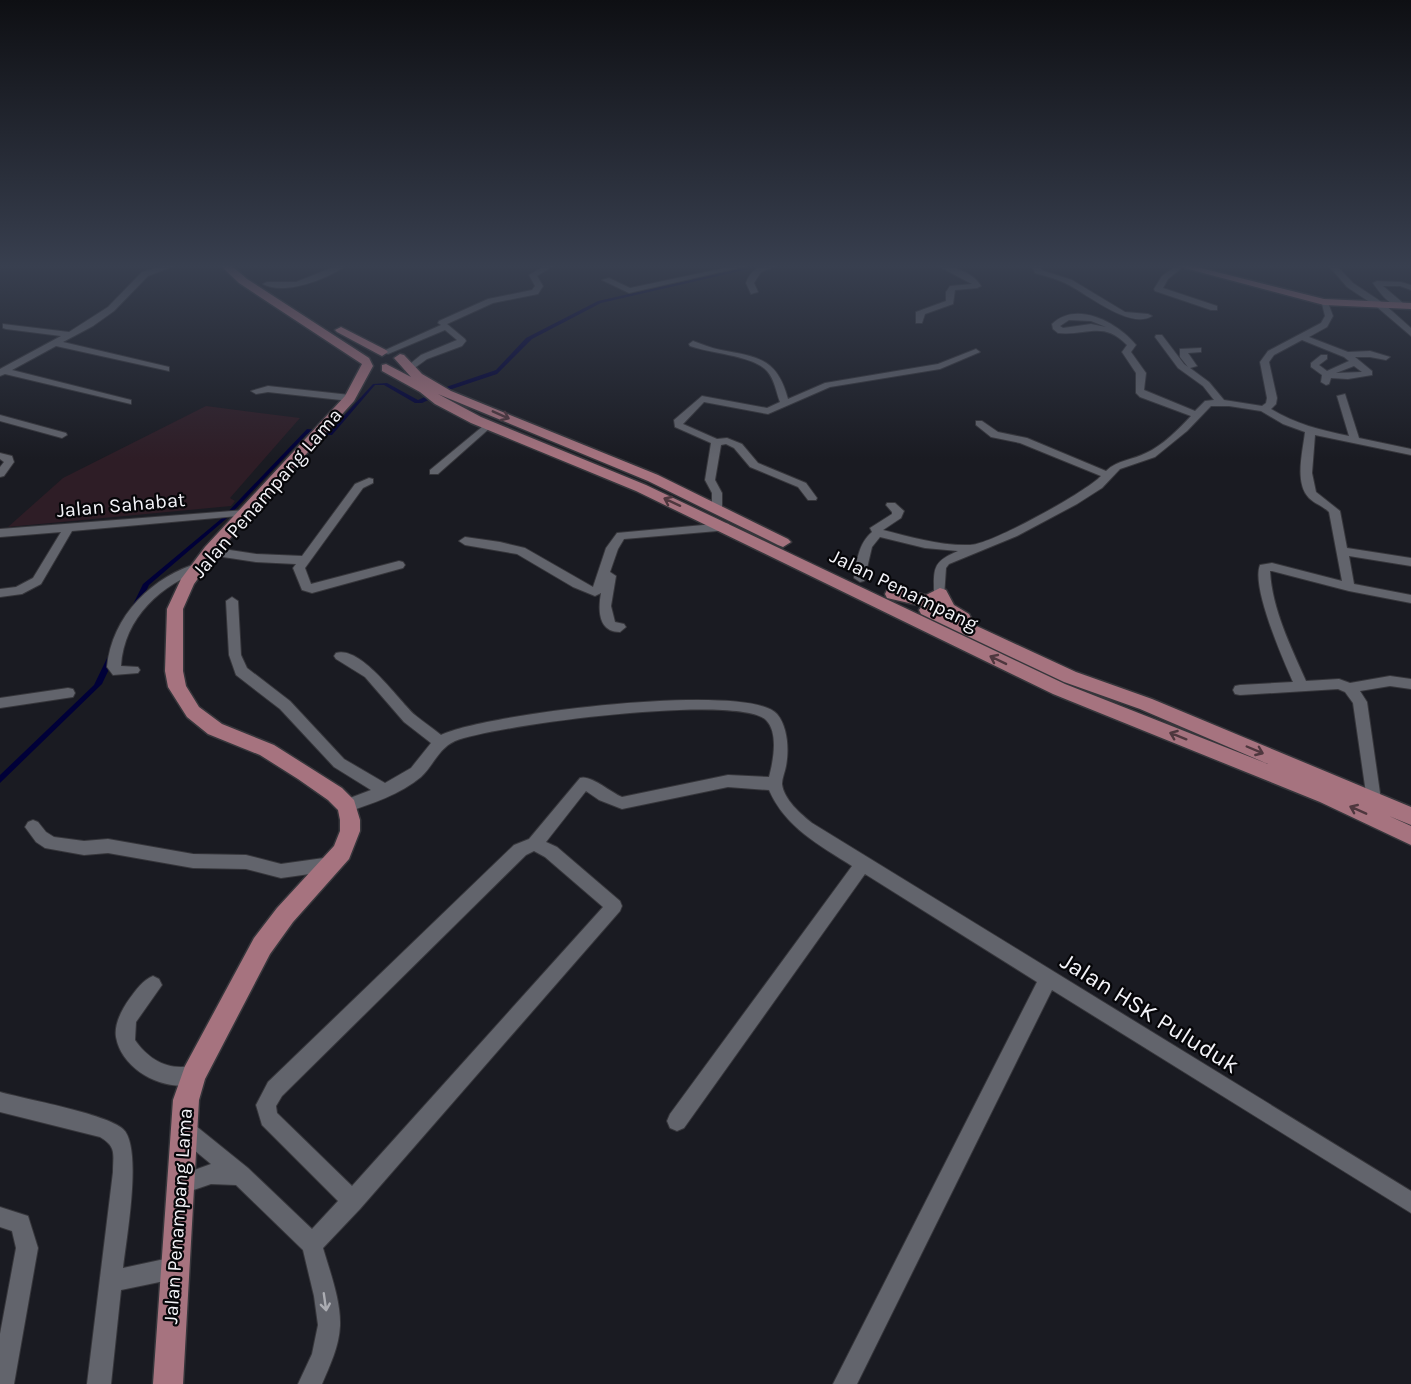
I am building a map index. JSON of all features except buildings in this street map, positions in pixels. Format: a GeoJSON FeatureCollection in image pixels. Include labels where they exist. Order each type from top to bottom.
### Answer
{"type":"FeatureCollection","features":[{"type":"Feature","properties":{"kind":"main road"},"geometry":{"type":"LineString","coordinates":[[317,331],[366,364],[377,375]]}},
{"type":"Feature","properties":{"kind":"main road"},"geometry":{"type":"LineString","coordinates":[[341,331],[384,352]]}},
{"type":"Feature","properties":{"kind":"main road"},"geometry":{"type":"LineString","coordinates":[[366,364],[371,355],[384,352],[396,353],[400,358]]}},
{"type":"Feature","properties":{"kind":"main road","name":"Jalan Penampang Lama"},"geometry":{"type":"LineString","coordinates":[[168,1384],[186,1100],[194,1075],[262,946],[285,915],[334,864],[351,831],[347,806],[305,773],[267,750],[214,729],[193,712],[177,687],[174,671],[175,609],[183,590],[205,558],[245,513],[352,396],[377,375],[396,364],[400,358]]}},
{"type":"Feature","properties":{"kind":"main road","name":"Jalan Penampang"},"geometry":{"type":"LineString","coordinates":[[400,358],[404,373]]}},
{"type":"Feature","properties":{"kind":"main road","name":"Jalan Penampang Lama"},"geometry":{"type":"LineString","coordinates":[[352,396],[366,364]]}},
{"type":"Feature","properties":{"kind":"main road","name":"Jalan Penampang"},"geometry":{"type":"LineString","coordinates":[[377,375],[404,373],[488,425],[641,488],[1059,689],[1327,796],[1411,836]]}},
{"type":"Feature","properties":{"kind":"main road","name":"Jalan Penampang"},"geometry":{"type":"LineString","coordinates":[[435,392],[652,478],[970,631],[1110,693],[1146,704],[1411,816]]}},
{"type":"Feature","properties":{"kind":"main road"},"geometry":{"type":"LineString","coordinates":[[893,594],[928,602],[940,594],[945,607],[950,612],[1118,688],[1146,704]]}},
{"type":"Feature","properties":{"kind":"main road"},"geometry":{"type":"LineString","coordinates":[[1110,693],[1106,695],[1111,706],[1133,718]]}},
{"type":"Feature","properties":{"kind":"street"},"geometry":{"type":"LineString","coordinates":[[39,331],[70,335]]}},
{"type":"Feature","properties":{"kind":"street"},"geometry":{"type":"LineString","coordinates":[[2,372],[77,331]]}},
{"type":"Feature","properties":{"kind":"street"},"geometry":{"type":"LineString","coordinates":[[384,352],[432,331]]}},
{"type":"Feature","properties":{"kind":"street"},"geometry":{"type":"LineString","coordinates":[[404,373],[424,357],[462,341],[450,331]]}},
{"type":"Feature","properties":{"kind":"street"},"geometry":{"type":"LineString","coordinates":[[1115,331],[1132,345],[1126,352],[1140,370],[1139,391],[1143,395],[1197,415]]}},
{"type":"Feature","properties":{"kind":"street"},"geometry":{"type":"LineString","coordinates":[[1264,409],[1270,404],[1272,398],[1264,362],[1271,354],[1315,331]]}},
{"type":"Feature","properties":{"kind":"street"},"geometry":{"type":"LineString","coordinates":[[1159,337],[1181,366],[1206,384]]}},
{"type":"Feature","properties":{"kind":"street"},"geometry":{"type":"LineString","coordinates":[[1302,337],[1347,355],[1369,374],[1326,378]]}},
{"type":"Feature","properties":{"kind":"street"},"geometry":{"type":"LineString","coordinates":[[55,343],[166,369]]}},
{"type":"Feature","properties":{"kind":"street"},"geometry":{"type":"LineString","coordinates":[[693,344],[715,351],[746,356],[763,363],[769,367],[779,383],[784,402]]}},
{"type":"Feature","properties":{"kind":"street"},"geometry":{"type":"LineString","coordinates":[[1198,350],[1187,349],[1183,354],[1221,403]]}},
{"type":"Feature","properties":{"kind":"street"},"geometry":{"type":"LineString","coordinates":[[812,498],[802,485],[754,465],[738,446],[727,441],[716,442],[678,425],[679,420],[702,399],[768,411],[780,407],[784,402],[828,385],[940,366],[976,352]]}},
{"type":"Feature","properties":{"kind":"street"},"geometry":{"type":"LineString","coordinates":[[1347,355],[1370,354],[1386,357]]}},
{"type":"Feature","properties":{"kind":"street"},"geometry":{"type":"LineString","coordinates":[[1324,357],[1314,365],[1326,378]]}},
{"type":"Feature","properties":{"kind":"street"},"geometry":{"type":"LineString","coordinates":[[2,360],[19,363]]}},
{"type":"Feature","properties":{"kind":"street"},"geometry":{"type":"LineString","coordinates":[[1326,378],[1355,362]]}},
{"type":"Feature","properties":{"kind":"street"},"geometry":{"type":"LineString","coordinates":[[2,372],[128,402]]}},
{"type":"Feature","properties":{"kind":"street"},"geometry":{"type":"LineString","coordinates":[[256,391],[268,389],[352,396]]}},
{"type":"Feature","properties":{"kind":"street"},"geometry":{"type":"LineString","coordinates":[[1342,396],[1355,440]]}},
{"type":"Feature","properties":{"kind":"street"},"geometry":{"type":"LineString","coordinates":[[940,594],[941,564],[1013,533],[1073,502],[1098,486],[1107,475],[1124,462],[1151,454],[1184,429],[1208,403],[1264,409],[1286,423],[1310,431],[1411,452]]}},
{"type":"Feature","properties":{"kind":"street"},"geometry":{"type":"LineString","coordinates":[[0,418],[62,435]]}},
{"type":"Feature","properties":{"kind":"street"},"geometry":{"type":"LineString","coordinates":[[980,423],[987,431],[995,435],[1023,440],[1107,475]]}},
{"type":"Feature","properties":{"kind":"street"},"geometry":{"type":"LineString","coordinates":[[434,472],[488,425]]}},
{"type":"Feature","properties":{"kind":"street"},"geometry":{"type":"LineString","coordinates":[[1310,431],[1308,487],[1313,496],[1334,511],[1349,587]]}},
{"type":"Feature","properties":{"kind":"street"},"geometry":{"type":"LineString","coordinates":[[716,442],[710,480],[717,493],[717,509]]}},
{"type":"Feature","properties":{"kind":"street"},"geometry":{"type":"LineString","coordinates":[[0,456],[8,459],[9,462],[0,474]]}},
{"type":"Feature","properties":{"kind":"street"},"geometry":{"type":"LineString","coordinates":[[369,482],[359,486],[299,568],[309,589],[399,565]]}},
{"type":"Feature","properties":{"kind":"street"},"geometry":{"type":"LineString","coordinates":[[878,533],[876,528],[879,525],[897,516],[898,511],[891,505]]}},
{"type":"Feature","properties":{"kind":"street","name":"Jalan Sahabat"},"geometry":{"type":"LineString","coordinates":[[0,533],[245,513]]}},
{"type":"Feature","properties":{"kind":"street"},"geometry":{"type":"LineString","coordinates":[[0,593],[18,591],[37,581],[69,527]]}},
{"type":"Feature","properties":{"kind":"street"},"geometry":{"type":"LineString","coordinates":[[620,627],[609,624],[605,606],[608,583],[621,536],[725,527]]}},
{"type":"Feature","properties":{"kind":"street"},"geometry":{"type":"LineString","coordinates":[[860,578],[864,550],[870,537],[878,533],[925,544],[972,550]]}},
{"type":"Feature","properties":{"kind":"street"},"geometry":{"type":"LineString","coordinates":[[465,541],[520,551],[559,571],[584,589],[595,592],[600,586],[612,548],[618,542]]}},
{"type":"Feature","properties":{"kind":"street"},"geometry":{"type":"LineString","coordinates":[[1342,551],[1411,562]]}},
{"type":"Feature","properties":{"kind":"street"},"geometry":{"type":"LineString","coordinates":[[133,670],[118,671],[114,667],[118,645],[126,628],[144,602],[173,577],[205,558],[303,560]]}},
{"type":"Feature","properties":{"kind":"street"},"geometry":{"type":"LineString","coordinates":[[1302,687],[1282,639],[1265,582],[1264,568],[1272,567],[1349,587],[1411,599]]}},
{"type":"Feature","properties":{"kind":"street"},"geometry":{"type":"LineString","coordinates":[[231,601],[235,655],[241,671],[285,705],[339,763],[384,790]]}},
{"type":"Feature","properties":{"kind":"street"},"geometry":{"type":"LineString","coordinates":[[341,656],[370,673],[410,718],[440,742]]}},
{"type":"Feature","properties":{"kind":"street"},"geometry":{"type":"LineString","coordinates":[[1240,690],[1339,684],[1350,688],[1390,681],[1411,684]]}},
{"type":"Feature","properties":{"kind":"street"},"geometry":{"type":"LineString","coordinates":[[1350,688],[1360,702],[1374,800]]}},
{"type":"Feature","properties":{"kind":"street"},"geometry":{"type":"LineString","coordinates":[[0,704],[68,693]]}},
{"type":"Feature","properties":{"kind":"street"},"geometry":{"type":"LineString","coordinates":[[347,806],[384,790],[417,770],[440,742],[456,735],[498,724],[545,717],[644,708],[726,705],[752,707],[769,714],[777,725],[779,763],[775,784],[728,781],[622,803],[604,796],[585,782],[535,844],[520,850],[275,1089],[266,1105],[269,1118],[353,1202]]}},
{"type":"Feature","properties":{"kind":"street","name":"Jalan HSK Puluduk"},"geometry":{"type":"LineString","coordinates":[[775,784],[783,803],[798,821],[863,864],[1411,1203]]}},
{"type":"Feature","properties":{"kind":"street"},"geometry":{"type":"LineString","coordinates":[[33,827],[41,837],[51,843],[84,848],[108,846],[193,861],[246,862],[281,871],[334,864]]}},
{"type":"Feature","properties":{"kind":"street"},"geometry":{"type":"LineString","coordinates":[[312,1245],[353,1202],[614,906],[551,852],[535,844]]}},
{"type":"Feature","properties":{"kind":"street"},"geometry":{"type":"LineString","coordinates":[[677,1121],[863,864]]}},
{"type":"Feature","properties":{"kind":"street"},"geometry":{"type":"LineString","coordinates":[[845,1384],[1048,979]]}},
{"type":"Feature","properties":{"kind":"street"},"geometry":{"type":"LineString","coordinates":[[153,986],[128,1018],[124,1030],[125,1040],[134,1054],[148,1066],[173,1076],[194,1075]]}},
{"type":"Feature","properties":{"kind":"street"},"geometry":{"type":"LineString","coordinates":[[0,1102],[103,1128],[117,1136],[123,1148],[123,1172],[112,1281],[99,1384]]}},
{"type":"Feature","properties":{"kind":"street"},"geometry":{"type":"LineString","coordinates":[[184,1129],[241,1175],[312,1245],[325,1296],[328,1325],[323,1355],[310,1384]]}},
{"type":"Feature","properties":{"kind":"street"},"geometry":{"type":"LineString","coordinates":[[182,1184],[198,1175],[215,1172],[241,1175]]}},
{"type":"Feature","properties":{"kind":"street"},"geometry":{"type":"LineString","coordinates":[[0,1217],[21,1223],[27,1248],[2,1371]]}},
{"type":"Feature","properties":{"kind":"street"},"geometry":{"type":"LineString","coordinates":[[112,1281],[174,1268]]}},
{"type":"Feature","properties":{"kind":"shaded area"},"geometry":{"type":"Polygon","coordinates":[[[540,331],[548,331],[532,339],[497,374],[452,389],[422,403],[415,403],[384,385],[375,385],[332,435],[307,434],[226,519],[149,585],[102,684],[0,783],[0,775],[94,685],[143,584],[221,519],[307,429],[330,431],[373,384],[387,383],[418,400],[449,386],[496,370],[526,338],[540,331]]]}},
{"type":"Feature","properties":{"kind":"shaded area"},"geometry":{"type":"Polygon","coordinates":[[[206,406],[300,418],[230,498],[235,501],[231,506],[8,527],[63,478],[206,406]]]}}]}
